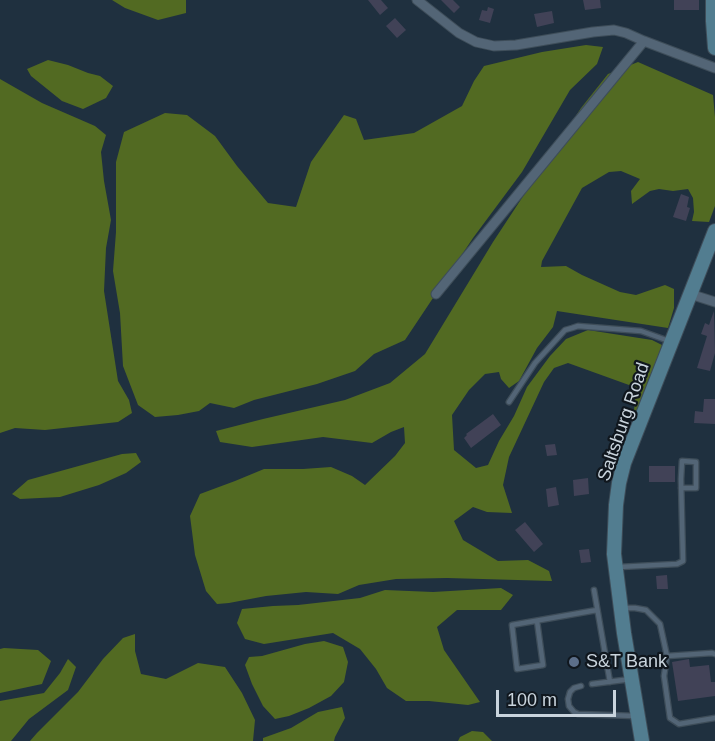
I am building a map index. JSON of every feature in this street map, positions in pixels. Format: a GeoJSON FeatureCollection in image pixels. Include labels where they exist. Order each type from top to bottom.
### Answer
{"type":"FeatureCollection","features":[{"type":"Feature","properties":{"kind":"main road"},"geometry":{"type":"LineString","coordinates":[[713,0],[715,48]]}},
{"type":"Feature","properties":{"kind":"main road","name":"Saltsburg Road"},"geometry":{"type":"LineString","coordinates":[[642,741],[614,554],[614,528],[619,483],[624,463],[715,231]]}},
{"type":"Feature","properties":{"kind":"street"},"geometry":{"type":"LineString","coordinates":[[417,0],[459,33],[476,42],[494,46],[516,45],[614,30],[715,68]]}},
{"type":"Feature","properties":{"kind":"street"},"geometry":{"type":"LineString","coordinates":[[436,294],[644,41]]}},
{"type":"Feature","properties":{"kind":"street"},"geometry":{"type":"LineString","coordinates":[[690,294],[715,302]]}},
{"type":"Feature","properties":{"kind":"lane"},"geometry":{"type":"LineString","coordinates":[[509,402],[535,363],[565,330],[578,326],[641,331],[672,342]]}},
{"type":"Feature","properties":{"kind":"lane"},"geometry":{"type":"LineString","coordinates":[[616,568],[677,564],[682,561],[681,488],[682,461],[696,462],[696,488],[681,488]]}},
{"type":"Feature","properties":{"kind":"lane"},"geometry":{"type":"LineString","coordinates":[[594,590],[610,682]]}},
{"type":"Feature","properties":{"kind":"lane"},"geometry":{"type":"LineString","coordinates":[[621,608],[646,610],[660,624],[667,656],[664,676],[670,718],[679,724],[715,718]]}},
{"type":"Feature","properties":{"kind":"lane"},"geometry":{"type":"LineString","coordinates":[[537,621],[543,665],[517,669],[512,626],[537,621],[597,610]]}},
{"type":"Feature","properties":{"kind":"lane"},"geometry":{"type":"LineString","coordinates":[[667,656],[715,654]]}},
{"type":"Feature","properties":{"kind":"lane"},"geometry":{"type":"LineString","coordinates":[[592,684],[631,679]]}},
{"type":"Feature","properties":{"kind":"lane"},"geometry":{"type":"LineString","coordinates":[[581,686],[574,688],[568,699],[569,706],[574,712],[638,716]]}},
{"type":"Feature","properties":{"kind":"green space"},"geometry":{"type":"Polygon","coordinates":[[[112,0],[186,0],[186,13],[158,20],[125,8],[112,0]]]}},
{"type":"Feature","properties":{"kind":"green space"},"geometry":{"type":"Polygon","coordinates":[[[586,45],[603,47],[597,64],[570,90],[522,172],[473,238],[405,340],[374,354],[355,371],[317,384],[254,400],[234,408],[210,403],[199,411],[155,417],[138,405],[123,366],[120,313],[113,271],[116,232],[116,162],[124,132],[165,113],[187,115],[215,136],[268,203],[296,207],[311,162],[344,115],[356,119],[364,140],[414,133],[462,106],[484,66],[542,52],[586,45]]]}},
{"type":"Feature","properties":{"kind":"green space"},"geometry":{"type":"Polygon","coordinates":[[[48,60],[100,76],[113,86],[106,98],[83,109],[62,101],[31,76],[27,69],[48,60]]]}},
{"type":"Feature","properties":{"kind":"green space"},"geometry":{"type":"Polygon","coordinates":[[[638,62],[713,95],[715,206],[709,222],[692,221],[693,198],[688,189],[650,191],[632,204],[631,191],[640,179],[621,171],[609,172],[582,188],[542,261],[541,267],[566,266],[620,292],[636,295],[665,285],[674,289],[674,308],[668,328],[557,311],[553,327],[537,348],[519,381],[509,388],[501,379],[499,372],[485,374],[469,390],[452,415],[454,450],[476,468],[488,465],[527,387],[566,339],[588,330],[652,340],[662,345],[638,412],[634,410],[636,390],[629,385],[568,363],[554,368],[544,382],[509,457],[503,485],[512,513],[487,512],[473,507],[454,521],[463,540],[498,561],[528,560],[549,571],[552,581],[396,579],[359,585],[338,594],[306,592],[217,604],[206,591],[195,555],[190,516],[200,494],[264,469],[331,467],[352,476],[365,485],[405,443],[404,427],[372,443],[323,437],[252,447],[220,442],[216,431],[345,400],[390,383],[425,354],[493,242],[581,108],[608,74],[638,62]]]}},
{"type":"Feature","properties":{"kind":"green space"},"geometry":{"type":"Polygon","coordinates":[[[0,79],[42,103],[95,126],[106,135],[101,152],[111,220],[106,248],[104,291],[118,381],[129,400],[132,413],[118,422],[45,430],[15,428],[0,433],[0,79]]]}},
{"type":"Feature","properties":{"kind":"green space"},"geometry":{"type":"Polygon","coordinates":[[[136,453],[141,462],[126,473],[99,485],[60,497],[20,499],[12,494],[28,480],[122,454],[136,453]]]}},
{"type":"Feature","properties":{"kind":"green space"},"geometry":{"type":"Polygon","coordinates":[[[501,588],[513,595],[501,610],[457,610],[437,627],[444,650],[480,702],[468,705],[406,701],[387,688],[360,649],[333,633],[264,644],[245,639],[237,623],[242,609],[360,598],[385,590],[433,592],[501,588]]]}},
{"type":"Feature","properties":{"kind":"green space"},"geometry":{"type":"Polygon","coordinates":[[[135,634],[135,651],[141,674],[166,679],[198,663],[225,667],[242,693],[255,720],[253,741],[30,741],[78,692],[103,659],[123,638],[135,634]]]}},
{"type":"Feature","properties":{"kind":"green space"},"geometry":{"type":"Polygon","coordinates":[[[324,641],[343,647],[348,662],[344,682],[331,696],[309,708],[275,719],[263,706],[252,684],[245,665],[249,657],[324,641]]]}},
{"type":"Feature","properties":{"kind":"green space"},"geometry":{"type":"Polygon","coordinates":[[[0,649],[38,650],[51,661],[42,684],[0,693],[0,649]]]}},
{"type":"Feature","properties":{"kind":"green space"},"geometry":{"type":"Polygon","coordinates":[[[68,659],[76,667],[68,690],[29,719],[11,741],[0,741],[0,701],[44,693],[68,659]]]}},
{"type":"Feature","properties":{"kind":"green space"},"geometry":{"type":"Polygon","coordinates":[[[342,707],[345,718],[334,741],[263,741],[263,738],[291,728],[318,712],[342,707]]]}},
{"type":"Feature","properties":{"kind":"green space"},"geometry":{"type":"Polygon","coordinates":[[[472,731],[483,732],[492,741],[458,741],[460,737],[472,731]]]}},
{"type":"Feature","properties":{"kind":"building"},"geometry":{"type":"Polygon","coordinates":[[[368,0],[381,0],[388,8],[380,15],[368,0]]]}},
{"type":"Feature","properties":{"kind":"building"},"geometry":{"type":"Polygon","coordinates":[[[441,0],[453,0],[460,7],[454,13],[441,0]]]}},
{"type":"Feature","properties":{"kind":"building"},"geometry":{"type":"Polygon","coordinates":[[[583,0],[600,0],[601,8],[585,10],[583,0]]]}},
{"type":"Feature","properties":{"kind":"building"},"geometry":{"type":"Polygon","coordinates":[[[674,0],[699,0],[699,10],[674,10],[674,0]]]}},
{"type":"Feature","properties":{"kind":"building"},"geometry":{"type":"Polygon","coordinates":[[[488,7],[494,9],[490,23],[479,20],[482,10],[487,11],[488,7]]]}},
{"type":"Feature","properties":{"kind":"building"},"geometry":{"type":"Polygon","coordinates":[[[552,11],[554,23],[537,27],[534,14],[552,11]]]}},
{"type":"Feature","properties":{"kind":"building"},"geometry":{"type":"Polygon","coordinates":[[[395,18],[406,30],[397,38],[386,26],[395,18]]]}},
{"type":"Feature","properties":{"kind":"building"},"geometry":{"type":"Polygon","coordinates":[[[681,194],[689,197],[687,207],[690,208],[686,221],[673,217],[681,194]]]}},
{"type":"Feature","properties":{"kind":"building"},"geometry":{"type":"Polygon","coordinates":[[[714,311],[715,353],[710,371],[697,368],[707,336],[701,334],[705,323],[709,325],[714,311]]]}},
{"type":"Feature","properties":{"kind":"building"},"geometry":{"type":"Polygon","coordinates":[[[704,399],[715,399],[715,424],[694,423],[695,411],[703,412],[704,399]]]}},
{"type":"Feature","properties":{"kind":"building"},"geometry":{"type":"Polygon","coordinates":[[[493,414],[501,425],[471,448],[464,438],[466,434],[493,414]]]}},
{"type":"Feature","properties":{"kind":"building"},"geometry":{"type":"Polygon","coordinates":[[[555,444],[557,455],[547,456],[545,445],[555,444]]]}},
{"type":"Feature","properties":{"kind":"building"},"geometry":{"type":"Polygon","coordinates":[[[649,466],[675,466],[675,482],[649,482],[649,466]]]}},
{"type":"Feature","properties":{"kind":"building"},"geometry":{"type":"Polygon","coordinates":[[[588,478],[589,494],[574,496],[573,480],[588,478]]]}},
{"type":"Feature","properties":{"kind":"building"},"geometry":{"type":"Polygon","coordinates":[[[556,487],[559,505],[548,507],[546,489],[556,487]]]}},
{"type":"Feature","properties":{"kind":"building"},"geometry":{"type":"Polygon","coordinates":[[[525,522],[543,544],[534,552],[515,530],[525,522]]]}},
{"type":"Feature","properties":{"kind":"building"},"geometry":{"type":"Polygon","coordinates":[[[589,549],[591,562],[581,563],[579,550],[589,549]]]}},
{"type":"Feature","properties":{"kind":"building"},"geometry":{"type":"Polygon","coordinates":[[[667,575],[668,589],[657,589],[656,576],[667,575]]]}},
{"type":"Feature","properties":{"kind":"building"},"geometry":{"type":"Polygon","coordinates":[[[689,659],[690,667],[709,665],[711,682],[715,682],[715,696],[678,701],[672,662],[689,659]]]}},
{"type":"Feature","properties":{"kind":"place","name":"S&T Bank"},"geometry":{"type":"Point","coordinates":[574,662]}}]}
